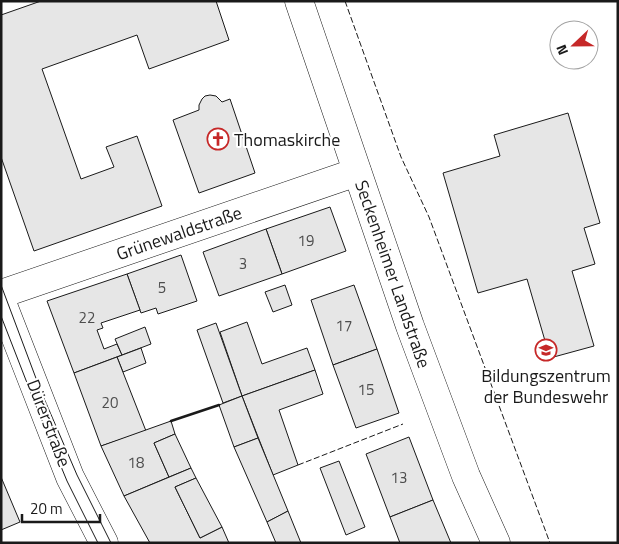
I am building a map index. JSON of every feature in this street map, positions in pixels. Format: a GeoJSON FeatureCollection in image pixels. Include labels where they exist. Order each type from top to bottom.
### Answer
{"type":"FeatureCollection","features":[{"type":"Feature","properties":{"kind":"street","name":"Seckenheimer Landstraße"},"geometry":{"type":"LineString","coordinates":[[299,1],[410,326],[463,466],[496,543]]}},
{"type":"Feature","properties":{"kind":"street","name":"Grünewaldstraße"},"geometry":{"type":"LineString","coordinates":[[1,294],[357,172]]}},
{"type":"Feature","properties":{"kind":"street","name":"Dürerstraße"},"geometry":{"type":"LineString","coordinates":[[1,300],[70,476],[104,543]]}},
{"type":"Feature","properties":{"kind":"building"},"geometry":{"type":"Polygon","coordinates":[[[41,1],[216,1],[229,40],[149,69],[137,35],[42,69],[81,179],[114,167],[106,147],[137,136],[162,206],[34,251],[1,157],[1,15],[41,1]]]}},
{"type":"Feature","properties":{"kind":"building"},"geometry":{"type":"Polygon","coordinates":[[[210,95],[216,96],[222,102],[230,99],[255,173],[199,193],[173,120],[199,110],[202,99],[210,95]]]}},
{"type":"Feature","properties":{"kind":"building"},"geometry":{"type":"Polygon","coordinates":[[[568,113],[600,223],[584,228],[595,264],[572,271],[594,346],[550,358],[527,279],[478,293],[443,173],[500,156],[494,135],[568,113]]]}},
{"type":"Feature","properties":{"kind":"building"},"geometry":{"type":"Polygon","coordinates":[[[330,207],[346,251],[282,274],[266,229],[330,207]]]}},
{"type":"Feature","properties":{"kind":"building"},"geometry":{"type":"Polygon","coordinates":[[[266,229],[282,274],[219,296],[203,252],[266,229]]]}},
{"type":"Feature","properties":{"kind":"building"},"geometry":{"type":"Polygon","coordinates":[[[181,255],[197,301],[158,314],[156,308],[141,313],[127,274],[181,255]]]}},
{"type":"Feature","properties":{"kind":"building"},"geometry":{"type":"Polygon","coordinates":[[[127,274],[140,310],[101,323],[103,328],[97,330],[104,349],[117,344],[122,355],[74,373],[47,301],[127,274]]]}},
{"type":"Feature","properties":{"kind":"building"},"geometry":{"type":"Polygon","coordinates":[[[285,285],[292,305],[273,312],[265,292],[285,285]]]}},
{"type":"Feature","properties":{"kind":"building"},"geometry":{"type":"Polygon","coordinates":[[[354,285],[377,349],[333,365],[311,300],[354,285]]]}},
{"type":"Feature","properties":{"kind":"building"},"geometry":{"type":"Polygon","coordinates":[[[247,322],[262,364],[307,348],[315,370],[242,396],[220,332],[247,322]]]}},
{"type":"Feature","properties":{"kind":"building"},"geometry":{"type":"Polygon","coordinates":[[[216,323],[242,396],[223,403],[197,330],[216,323]]]}},
{"type":"Feature","properties":{"kind":"building"},"geometry":{"type":"Polygon","coordinates":[[[145,327],[151,344],[122,355],[115,339],[145,327]]]}},
{"type":"Feature","properties":{"kind":"building"},"geometry":{"type":"Polygon","coordinates":[[[141,348],[146,363],[123,372],[117,357],[141,348]]]}},
{"type":"Feature","properties":{"kind":"building"},"geometry":{"type":"Polygon","coordinates":[[[377,349],[399,413],[356,428],[333,365],[377,349]]]}},
{"type":"Feature","properties":{"kind":"building"},"geometry":{"type":"Polygon","coordinates":[[[117,357],[146,431],[101,446],[74,373],[117,357]]]}},
{"type":"Feature","properties":{"kind":"building"},"geometry":{"type":"Polygon","coordinates":[[[315,370],[323,394],[279,410],[298,465],[273,475],[242,396],[315,370]]]}},
{"type":"Feature","properties":{"kind":"building"},"geometry":{"type":"Polygon","coordinates":[[[242,396],[258,438],[234,447],[219,405],[242,396]]]}},
{"type":"Feature","properties":{"kind":"building"},"geometry":{"type":"Polygon","coordinates":[[[171,421],[175,434],[154,443],[169,477],[124,496],[101,446],[171,421]]]}},
{"type":"Feature","properties":{"kind":"building"},"geometry":{"type":"Polygon","coordinates":[[[175,434],[191,468],[169,477],[154,443],[175,434]]]}},
{"type":"Feature","properties":{"kind":"building"},"geometry":{"type":"Polygon","coordinates":[[[409,437],[433,500],[390,517],[366,454],[409,437]]]}},
{"type":"Feature","properties":{"kind":"building"},"geometry":{"type":"Polygon","coordinates":[[[258,438],[288,511],[267,522],[234,447],[258,438]]]}},
{"type":"Feature","properties":{"kind":"building"},"geometry":{"type":"Polygon","coordinates":[[[339,461],[365,527],[346,535],[320,468],[339,461]]]}},
{"type":"Feature","properties":{"kind":"building"},"geometry":{"type":"Polygon","coordinates":[[[191,468],[196,478],[175,487],[200,538],[222,527],[229,543],[150,543],[124,496],[191,468]]]}},
{"type":"Feature","properties":{"kind":"building"},"geometry":{"type":"Polygon","coordinates":[[[1,477],[20,522],[1,530],[1,477]]]}},
{"type":"Feature","properties":{"kind":"building"},"geometry":{"type":"Polygon","coordinates":[[[196,478],[222,527],[200,538],[175,487],[196,478]]]}},
{"type":"Feature","properties":{"kind":"building"},"geometry":{"type":"Polygon","coordinates":[[[433,500],[451,543],[400,543],[390,517],[433,500]]]}},
{"type":"Feature","properties":{"kind":"building"},"geometry":{"type":"Polygon","coordinates":[[[288,511],[301,543],[276,543],[267,522],[288,511]]]}},
{"type":"Feature","properties":{"kind":"tram line"},"geometry":{"type":"LineString","coordinates":[[1,285],[40,389],[77,475],[111,543]]}},
{"type":"Feature","properties":{"kind":"tram line"},"geometry":{"type":"LineString","coordinates":[[1,316],[67,481],[98,543]]}},
{"type":"Feature","properties":{"kind":"fence"},"geometry":{"type":"LineString","coordinates":[[345,1],[401,157],[429,217],[550,543]]}},
{"type":"Feature","properties":{"kind":"fence"},"geometry":{"type":"LineString","coordinates":[[298,465],[403,424]]}},
{"type":"Feature","properties":{"kind":"wall"},"geometry":{"type":"LineString","coordinates":[[171,421],[219,405]]}},
{"type":"Feature","properties":{"kind":"place","name":"Thomaskirche"},"geometry":{"type":"Point","coordinates":[218,139]}},
{"type":"Feature","properties":{"kind":"place","name":"Bildungszentrum der Bundeswehr"},"geometry":{"type":"Point","coordinates":[546,350]}}]}
